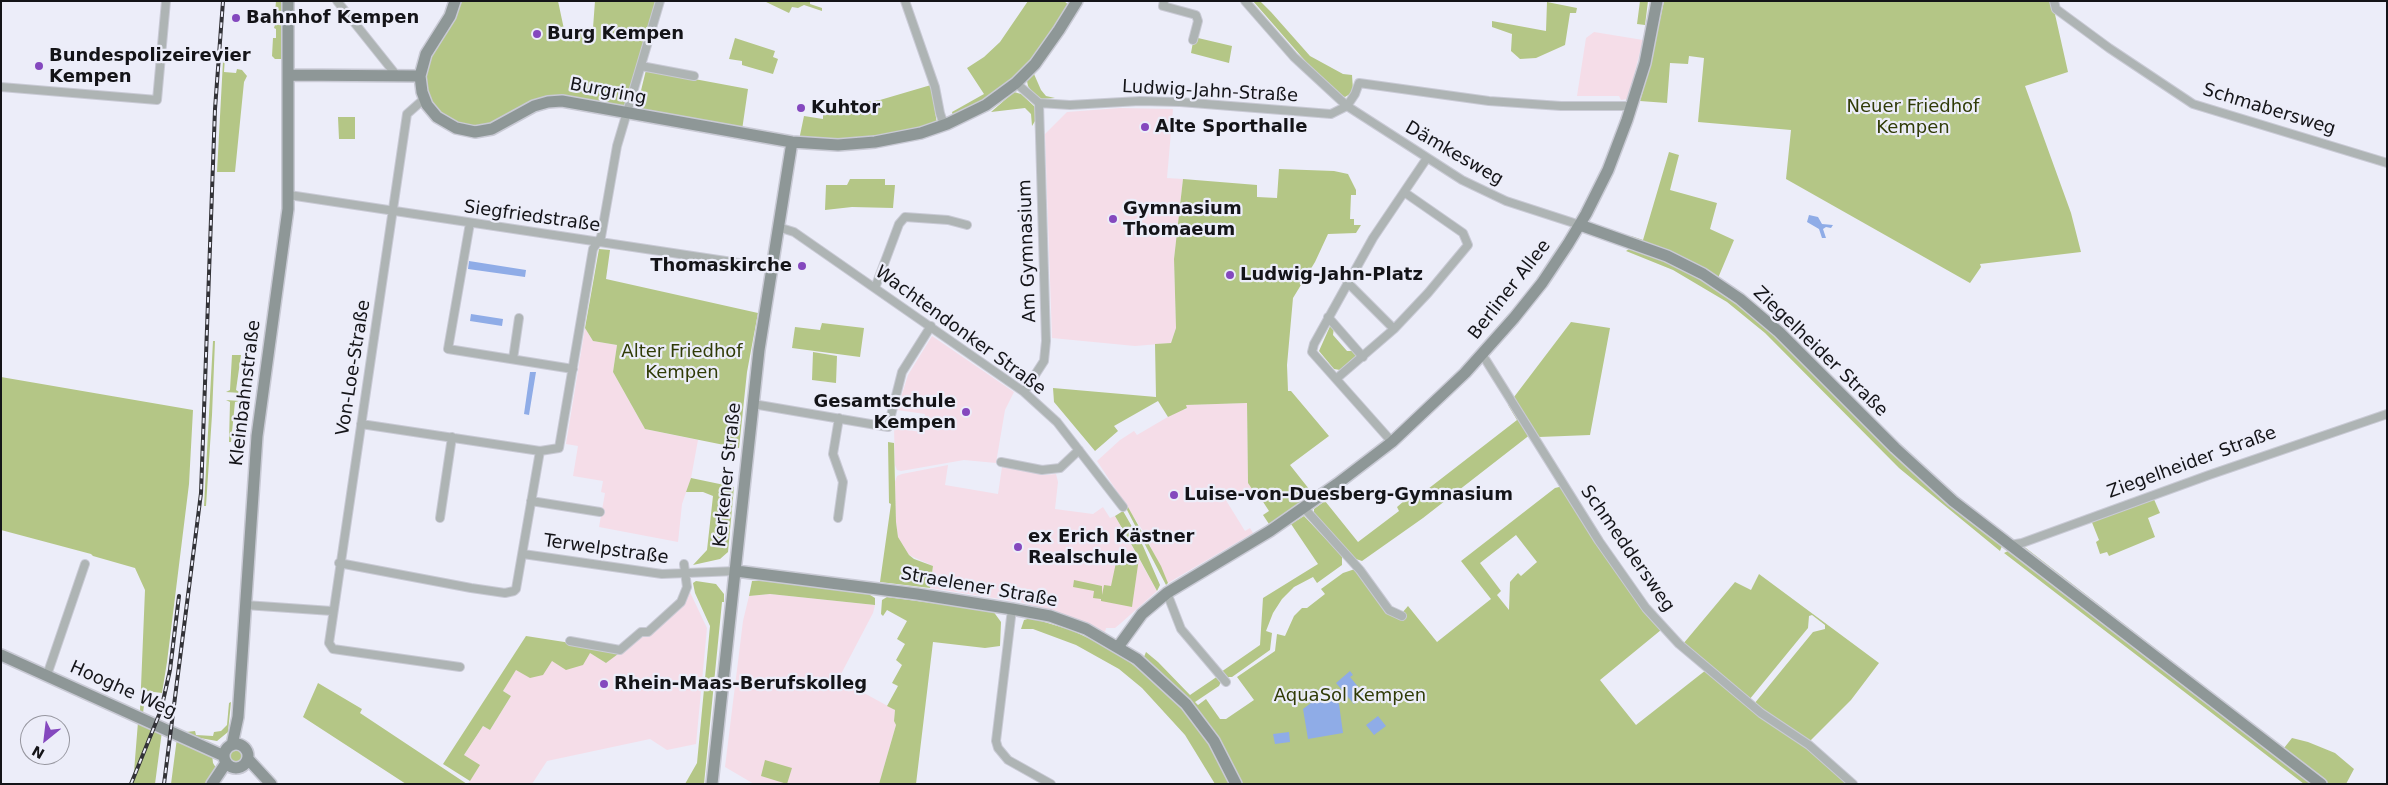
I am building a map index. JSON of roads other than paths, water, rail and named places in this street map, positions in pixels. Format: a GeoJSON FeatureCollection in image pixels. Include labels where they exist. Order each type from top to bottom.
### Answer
{"type":"FeatureCollection","features":[{"type":"Feature","properties":{"kind":"street"},"geometry":{"type":"LineString","coordinates":[[1,86],[157,100],[166,1]]}},
{"type":"Feature","properties":{"kind":"street","name":"Kleinbahnstraße"},"geometry":{"type":"LineString","coordinates":[[234,757],[257,436],[284,247],[288,195],[288,1]]}},
{"type":"Feature","properties":{"kind":"street"},"geometry":{"type":"LineString","coordinates":[[337,1],[397,76]]}},
{"type":"Feature","properties":{"kind":"street","name":"Burgring"},"geometry":{"type":"LineString","coordinates":[[455,1],[450,16],[426,54],[420,76],[424,99],[432,111],[443,122],[468,132],[492,129],[534,106],[554,101],[576,102],[626,113],[792,142],[838,145],[875,142],[915,134],[947,124],[986,105],[1016,83],[1043,54],[1076,1]]}},
{"type":"Feature","properties":{"kind":"street"},"geometry":{"type":"LineString","coordinates":[[360,424],[540,451],[559,448],[593,249],[602,232],[617,146],[660,1]]}},
{"type":"Feature","properties":{"kind":"street"},"geometry":{"type":"LineString","coordinates":[[905,1],[947,124]]}},
{"type":"Feature","properties":{"kind":"street"},"geometry":{"type":"LineString","coordinates":[[1164,1],[1163,6],[1196,15],[1198,21],[1193,40]]}},
{"type":"Feature","properties":{"kind":"street","name":"Dämkesweg"},"geometry":{"type":"LineString","coordinates":[[1245,1],[1294,57],[1347,106],[1462,180],[1506,201],[1580,225]]}},
{"type":"Feature","properties":{"kind":"street","name":"Berliner Allee"},"geometry":{"type":"LineString","coordinates":[[1118,648],[1142,614],[1167,593],[1304,508],[1392,442],[1447,391],[1482,354],[1542,283],[1580,225],[1608,170],[1632,106],[1645,63],[1657,1]]}},
{"type":"Feature","properties":{"kind":"street","name":"Schmabersweg"},"geometry":{"type":"LineString","coordinates":[[2054,1],[2056,9],[2109,48],[2193,104],[2387,163]]}},
{"type":"Feature","properties":{"kind":"street"},"geometry":{"type":"LineString","coordinates":[[641,66],[694,76]]}},
{"type":"Feature","properties":{"kind":"street"},"geometry":{"type":"LineString","coordinates":[[289,75],[420,76]]}},
{"type":"Feature","properties":{"kind":"street"},"geometry":{"type":"LineString","coordinates":[[1016,83],[1039,103]]}},
{"type":"Feature","properties":{"kind":"street"},"geometry":{"type":"LineString","coordinates":[[1347,106],[1355,94],[1358,84],[1489,100],[1561,106],[1632,106]]}},
{"type":"Feature","properties":{"kind":"street","name":"Von-Loe-Straße"},"geometry":{"type":"LineString","coordinates":[[424,99],[407,114],[339,563],[329,643],[333,649],[460,667]]}},
{"type":"Feature","properties":{"kind":"street","name":"Ludwig-Jahn-Straße"},"geometry":{"type":"LineString","coordinates":[[1039,103],[1070,105],[1140,101],[1180,102],[1331,114],[1347,106]]}},
{"type":"Feature","properties":{"kind":"street","name":"Am Gymnasium"},"geometry":{"type":"LineString","coordinates":[[1024,392],[1044,361],[1046,341],[1039,103]]}},
{"type":"Feature","properties":{"kind":"street","name":"Kerkener Straße"},"geometry":{"type":"LineString","coordinates":[[712,784],[753,404],[792,142]]}},
{"type":"Feature","properties":{"kind":"street"},"geometry":{"type":"LineString","coordinates":[[1392,442],[1312,352],[1314,344],[1328,317],[1373,238],[1427,158]]}},
{"type":"Feature","properties":{"kind":"street"},"geometry":{"type":"LineString","coordinates":[[1336,379],[1394,329],[1428,293],[1468,244],[1463,233],[1404,192]]}},
{"type":"Feature","properties":{"kind":"street","name":"Siegfriedstraße"},"geometry":{"type":"LineString","coordinates":[[288,195],[772,268]]}},
{"type":"Feature","properties":{"kind":"street"},"geometry":{"type":"LineString","coordinates":[[875,288],[899,224],[905,217],[948,220],[967,226]]}},
{"type":"Feature","properties":{"kind":"street"},"geometry":{"type":"LineString","coordinates":[[470,222],[448,349],[573,370]]}},
{"type":"Feature","properties":{"kind":"street","name":"Ziegelheider Straße"},"geometry":{"type":"LineString","coordinates":[[1580,225],[1667,256],[1703,274],[1740,299],[1779,332],[1916,468],[2010,545],[2321,784]]}},
{"type":"Feature","properties":{"kind":"street","name":"Wachtendonker Straße"},"geometry":{"type":"LineString","coordinates":[[778,228],[794,232],[1024,392],[1057,422],[1123,507]]}},
{"type":"Feature","properties":{"kind":"street"},"geometry":{"type":"LineString","coordinates":[[1347,282],[1394,329]]}},
{"type":"Feature","properties":{"kind":"street"},"geometry":{"type":"LineString","coordinates":[[1328,317],[1363,357]]}},
{"type":"Feature","properties":{"kind":"street"},"geometry":{"type":"LineString","coordinates":[[513,360],[519,318]]}},
{"type":"Feature","properties":{"kind":"street"},"geometry":{"type":"LineString","coordinates":[[753,404],[888,427],[902,372],[930,326]]}},
{"type":"Feature","properties":{"kind":"street","name":"Schmeddersweg"},"geometry":{"type":"LineString","coordinates":[[1482,354],[1599,541],[1646,608],[1679,644],[1761,713],[1809,745],[1853,784]]}},
{"type":"Feature","properties":{"kind":"street","name":"Ziegelheider Straße"},"geometry":{"type":"LineString","coordinates":[[2010,545],[2022,543],[2209,475],[2387,414]]}},
{"type":"Feature","properties":{"kind":"street"},"geometry":{"type":"LineString","coordinates":[[838,518],[843,482],[833,454],[839,418]]}},
{"type":"Feature","properties":{"kind":"street"},"geometry":{"type":"LineString","coordinates":[[440,518],[452,437]]}},
{"type":"Feature","properties":{"kind":"street"},"geometry":{"type":"LineString","coordinates":[[1001,462],[1042,470],[1060,468],[1079,450]]}},
{"type":"Feature","properties":{"kind":"street"},"geometry":{"type":"LineString","coordinates":[[339,563],[448,585],[505,593],[514,592],[518,586],[540,451]]}},
{"type":"Feature","properties":{"kind":"street"},"geometry":{"type":"LineString","coordinates":[[531,501],[600,512]]}},
{"type":"Feature","properties":{"kind":"street"},"geometry":{"type":"LineString","coordinates":[[1304,508],[1351,559],[1389,610],[1402,616]]}},
{"type":"Feature","properties":{"kind":"street","name":"Terwelpstraße"},"geometry":{"type":"LineString","coordinates":[[523,554],[646,573],[685,574],[736,571]]}},
{"type":"Feature","properties":{"kind":"street","name":"Hooghe Weg"},"geometry":{"type":"LineString","coordinates":[[47,675],[85,564]]}},
{"type":"Feature","properties":{"kind":"street","name":"Terwelpstraße"},"geometry":{"type":"LineString","coordinates":[[570,641],[620,650],[641,632],[648,632],[681,602],[687,587],[684,564]]}},
{"type":"Feature","properties":{"kind":"street","name":"Straelener Straße"},"geometry":{"type":"LineString","coordinates":[[736,571],[917,594],[1012,609],[1067,621],[1118,648],[1150,671],[1186,704],[1214,741],[1236,784]]}},
{"type":"Feature","properties":{"kind":"street"},"geometry":{"type":"LineString","coordinates":[[1167,593],[1181,629],[1226,682]]}},
{"type":"Feature","properties":{"kind":"street"},"geometry":{"type":"LineString","coordinates":[[244,605],[332,611]]}},
{"type":"Feature","properties":{"kind":"street"},"geometry":{"type":"LineString","coordinates":[[1012,609],[996,741],[998,748],[1008,760],[1051,784]]}},
{"type":"Feature","properties":{"kind":"street","name":"Hooghe Weg"},"geometry":{"type":"LineString","coordinates":[[1,655],[184,737],[234,757]]}},
{"type":"Feature","properties":{"kind":"street"},"geometry":{"type":"LineString","coordinates":[[212,784],[234,757]]}},
{"type":"Feature","properties":{"kind":"street"},"geometry":{"type":"LineString","coordinates":[[219,784],[234,757]]}},
{"type":"Feature","properties":{"kind":"street"},"geometry":{"type":"LineString","coordinates":[[234,757],[265,784]]}},
{"type":"Feature","properties":{"kind":"street"},"geometry":{"type":"LineString","coordinates":[[234,757],[271,784]]}},
{"type":"Feature","properties":{"kind":"water"},"geometry":{"type":"Polygon","coordinates":[[[1809,215],[1818,217],[1822,224],[1833,225],[1831,228],[1826,227],[1823,229],[1826,238],[1822,238],[1819,229],[1807,222],[1809,215]]]}},
{"type":"Feature","properties":{"kind":"water"},"geometry":{"type":"Polygon","coordinates":[[[469,261],[526,270],[525,277],[468,269],[469,261]]]}},
{"type":"Feature","properties":{"kind":"water"},"geometry":{"type":"Polygon","coordinates":[[[471,314],[503,319],[502,326],[470,321],[471,314]]]}},
{"type":"Feature","properties":{"kind":"water"},"geometry":{"type":"Polygon","coordinates":[[[530,372],[536,372],[529,415],[524,414],[530,372]]]}},
{"type":"Feature","properties":{"kind":"water"},"geometry":{"type":"Polygon","coordinates":[[[1350,671],[1353,675],[1350,677],[1365,695],[1354,704],[1336,683],[1350,671]]]}},
{"type":"Feature","properties":{"kind":"water"},"geometry":{"type":"Polygon","coordinates":[[[1324,693],[1333,696],[1339,704],[1343,733],[1308,739],[1303,709],[1324,693]]]}},
{"type":"Feature","properties":{"kind":"water"},"geometry":{"type":"Polygon","coordinates":[[[1378,716],[1386,726],[1374,735],[1366,725],[1378,716]]]}},
{"type":"Feature","properties":{"kind":"water"},"geometry":{"type":"Polygon","coordinates":[[[1289,732],[1290,742],[1275,744],[1273,734],[1289,732]]]}},
{"type":"Feature","properties":{"kind":"railway"},"geometry":{"type":"LineString","coordinates":[[164,784],[201,493],[215,109],[223,1]]}},
{"type":"Feature","properties":{"kind":"railway"},"geometry":{"type":"LineString","coordinates":[[131,784],[161,710],[170,670],[179,596]]}},
{"type":"Feature","properties":{"kind":"place","name":"Bahnhof Kempen"},"geometry":{"type":"Point","coordinates":[236,18]}},
{"type":"Feature","properties":{"kind":"place","name":"Burg Kempen"},"geometry":{"type":"Point","coordinates":[537,34]}},
{"type":"Feature","properties":{"kind":"place","name":"Bundespolizeirevier Kempen"},"geometry":{"type":"Point","coordinates":[39,66]}},
{"type":"Feature","properties":{"kind":"place","name":"Kuhtor"},"geometry":{"type":"Point","coordinates":[801,108]}},
{"type":"Feature","properties":{"kind":"place","name":"Alte Sporthalle"},"geometry":{"type":"Point","coordinates":[1145,127]}},
{"type":"Feature","properties":{"kind":"place","name":"Gymnasium Thomaeum"},"geometry":{"type":"Point","coordinates":[1113,219]}},
{"type":"Feature","properties":{"kind":"place","name":"Thomaskirche"},"geometry":{"type":"Point","coordinates":[802,266]}},
{"type":"Feature","properties":{"kind":"place","name":"Ludwig-Jahn-Platz"},"geometry":{"type":"Point","coordinates":[1230,275]}},
{"type":"Feature","properties":{"kind":"place","name":"Gesamtschule Kempen"},"geometry":{"type":"Point","coordinates":[966,412]}},
{"type":"Feature","properties":{"kind":"place","name":"Luise-von-Duesberg-Gymnasium"},"geometry":{"type":"Point","coordinates":[1174,495]}},
{"type":"Feature","properties":{"kind":"place","name":"ex Erich Kästner Realschule"},"geometry":{"type":"Point","coordinates":[1018,547]}},
{"type":"Feature","properties":{"kind":"place","name":"Rhein-Maas-Berufskolleg"},"geometry":{"type":"Point","coordinates":[604,684]}},
{"type":"Feature","properties":{"kind":"park label","name":"Neuer Friedhof Kempen"},"geometry":{"type":"Point","coordinates":[1913,117]}},
{"type":"Feature","properties":{"kind":"park label","name":"Alter Friedhof Kempen"},"geometry":{"type":"Point","coordinates":[682,362]}},
{"type":"Feature","properties":{"kind":"park label","name":"AquaSol Kempen"},"geometry":{"type":"Point","coordinates":[1350,696]}}]}
